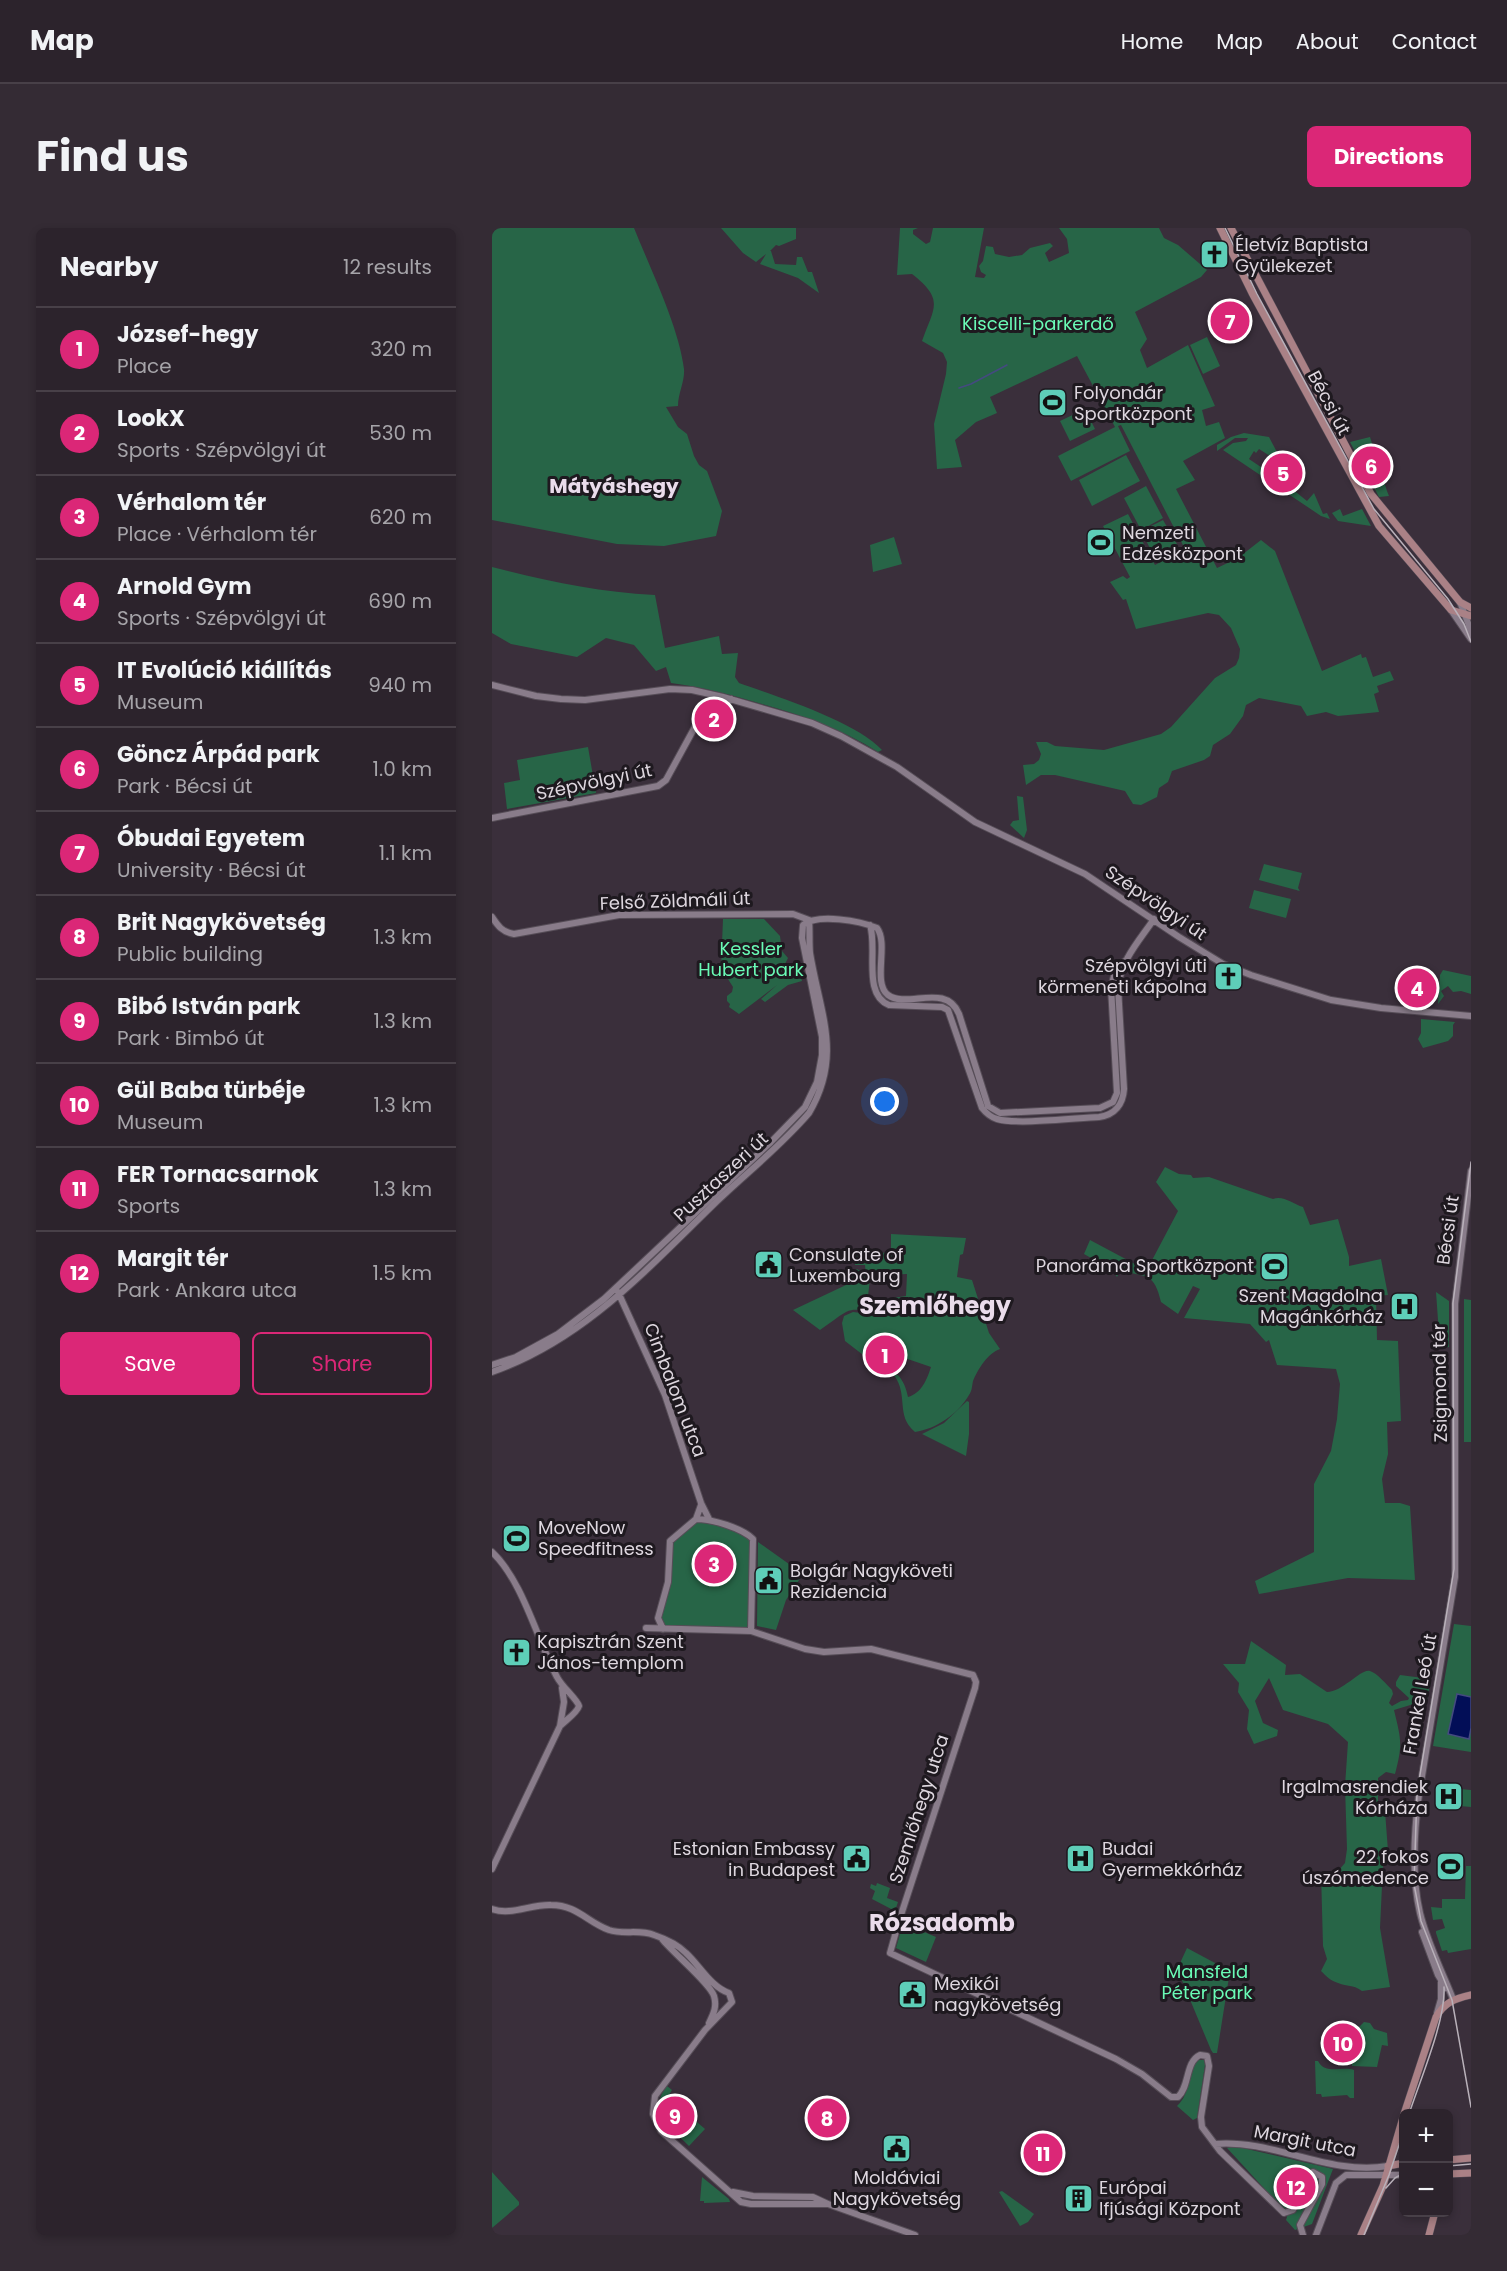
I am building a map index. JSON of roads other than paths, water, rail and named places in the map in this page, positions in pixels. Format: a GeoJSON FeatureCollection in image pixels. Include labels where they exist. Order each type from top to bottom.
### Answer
{"type":"FeatureCollection","features":[{"type":"Feature","properties":{"kind":"main road","name":"Bécsi út"},"geometry":{"type":"LineString","coordinates":[[1220,228],[1252,293],[1379,528],[1451,610]]}},
{"type":"Feature","properties":{"kind":"main road","name":"Bécsi út"},"geometry":{"type":"LineString","coordinates":[[1231,228],[1371,494],[1461,602]]}},
{"type":"Feature","properties":{"kind":"main road"},"geometry":{"type":"LineString","coordinates":[[1461,602],[1471,608]]}},
{"type":"Feature","properties":{"kind":"main road"},"geometry":{"type":"LineString","coordinates":[[1451,610],[1470,621]]}},
{"type":"Feature","properties":{"kind":"main road"},"geometry":{"type":"LineString","coordinates":[[1406,2109],[1436,2017],[1442,2007],[1453,1999],[1471,1995]]}},
{"type":"Feature","properties":{"kind":"main road"},"geometry":{"type":"LineString","coordinates":[[1361,2235],[1386,2176],[1399,2130]]}},
{"type":"Feature","properties":{"kind":"main road"},"geometry":{"type":"LineString","coordinates":[[1453,2160],[1471,2158]]}},
{"type":"Feature","properties":{"kind":"main road"},"geometry":{"type":"LineString","coordinates":[[1388,2166],[1399,2164]]}},
{"type":"Feature","properties":{"kind":"main road"},"geometry":{"type":"LineString","coordinates":[[1453,2174],[1471,2173]]}},
{"type":"Feature","properties":{"kind":"main road"},"geometry":{"type":"LineString","coordinates":[[1429,2235],[1434,2217]]}},
{"type":"Feature","properties":{"kind":"street","name":"Bécsi út"},"geometry":{"type":"LineString","coordinates":[[1461,602],[1470,621]]}},
{"type":"Feature","properties":{"kind":"street","name":"Bécsi út"},"geometry":{"type":"LineString","coordinates":[[1451,610],[1471,639]]}},
{"type":"Feature","properties":{"kind":"street","name":"Szépvölgyi út"},"geometry":{"type":"LineString","coordinates":[[492,685],[536,696],[561,699],[585,699],[670,689],[692,690],[812,723],[851,741],[910,776],[975,822],[1085,874],[1223,964],[1320,997],[1381,1008],[1471,1016]]}},
{"type":"Feature","properties":{"kind":"street","name":"Szépvölgyi út"},"geometry":{"type":"LineString","coordinates":[[492,818],[658,786],[666,780],[696,725],[731,699]]}},
{"type":"Feature","properties":{"kind":"street","name":"Felső Zöldmáli út"},"geometry":{"type":"LineString","coordinates":[[492,917],[506,933],[524,933],[598,918],[639,914],[793,914],[809,920]]}},
{"type":"Feature","properties":{"kind":"street"},"geometry":{"type":"LineString","coordinates":[[809,920],[825,918],[870,925],[879,929],[882,986],[886,994],[894,998],[943,998],[955,1005],[985,1099],[994,1114]]}},
{"type":"Feature","properties":{"kind":"street"},"geometry":{"type":"LineString","coordinates":[[870,925],[873,937],[873,984],[880,999],[894,1006],[942,1007],[948,1010],[979,1101],[985,1112],[1016,1121],[1106,1116],[1114,1112],[1124,1094],[1118,987],[1120,971],[1154,919]]}},
{"type":"Feature","properties":{"kind":"street","name":"Pusztaszeri út"},"geometry":{"type":"LineString","coordinates":[[492,1372],[518,1363],[561,1340],[618,1292],[680,1236],[805,1107],[821,1068],[822,1037],[802,938],[803,925],[809,920]]}},
{"type":"Feature","properties":{"kind":"street"},"geometry":{"type":"LineString","coordinates":[[873,937],[881,937]]}},
{"type":"Feature","properties":{"kind":"street"},"geometry":{"type":"LineString","coordinates":[[1105,1108],[1116,1098],[1111,987],[1116,969],[1125,961]]}},
{"type":"Feature","properties":{"kind":"street"},"geometry":{"type":"LineString","coordinates":[[880,999],[886,994]]}},
{"type":"Feature","properties":{"kind":"street"},"geometry":{"type":"LineString","coordinates":[[948,1010],[955,1005]]}},
{"type":"Feature","properties":{"kind":"street"},"geometry":{"type":"LineString","coordinates":[[1115,1060],[1123,1060]]}},
{"type":"Feature","properties":{"kind":"street"},"geometry":{"type":"LineString","coordinates":[[994,1114],[1105,1108],[1114,1112]]}},
{"type":"Feature","properties":{"kind":"street"},"geometry":{"type":"LineString","coordinates":[[1105,1108],[1106,1116]]}},
{"type":"Feature","properties":{"kind":"street","name":"Bécsi út"},"geometry":{"type":"LineString","coordinates":[[1455,1293],[1471,1171]]}},
{"type":"Feature","properties":{"kind":"street","name":"Pusztaszeri út"},"geometry":{"type":"LineString","coordinates":[[492,1365],[516,1357],[558,1334],[618,1292],[675,1231],[706,1207]]}},
{"type":"Feature","properties":{"kind":"street"},"geometry":{"type":"LineString","coordinates":[[675,1231],[680,1236]]}},
{"type":"Feature","properties":{"kind":"street","name":"Cimbalom utca"},"geometry":{"type":"LineString","coordinates":[[618,1292],[665,1395],[701,1504],[709,1519]]}},
{"type":"Feature","properties":{"kind":"street","name":"Zsigmond tér"},"geometry":{"type":"LineString","coordinates":[[1455,1293],[1456,1472]]}},
{"type":"Feature","properties":{"kind":"street","name":"Frankel Leó út"},"geometry":{"type":"LineString","coordinates":[[1453,1999],[1441,1981],[1422,1931],[1416,1885],[1417,1808],[1455,1577],[1456,1472]]}},
{"type":"Feature","properties":{"kind":"street"},"geometry":{"type":"LineString","coordinates":[[663,1629],[658,1618],[668,1582],[670,1541],[696,1519],[701,1504]]}},
{"type":"Feature","properties":{"kind":"street"},"geometry":{"type":"LineString","coordinates":[[646,1629],[751,1631],[753,1539],[749,1535],[709,1519],[696,1519]]}},
{"type":"Feature","properties":{"kind":"street"},"geometry":{"type":"LineString","coordinates":[[492,1552],[530,1612],[544,1653],[561,1685],[572,1698],[578,1701],[579,1706],[576,1712],[572,1713],[560,1726]]}},
{"type":"Feature","properties":{"kind":"street","name":"Szemlőhegy utca"},"geometry":{"type":"LineString","coordinates":[[751,1631],[805,1649],[824,1652],[871,1649],[973,1676],[976,1682],[975,1688],[890,1953],[1116,2059],[1171,2097],[1181,2095],[1194,2059],[1200,2055],[1207,2056],[1209,2066],[1201,2123],[1205,2133],[1215,2144]]}},
{"type":"Feature","properties":{"kind":"street"},"geometry":{"type":"LineString","coordinates":[[561,1685],[566,1712],[572,1713]]}},
{"type":"Feature","properties":{"kind":"street"},"geometry":{"type":"LineString","coordinates":[[492,1869],[560,1726],[564,1704],[572,1698]]}},
{"type":"Feature","properties":{"kind":"street"},"geometry":{"type":"LineString","coordinates":[[492,1909],[501,1912],[541,1905],[561,1906],[580,1911],[610,1930],[641,1932],[669,1940],[686,1953],[732,1998],[731,2005],[705,2030],[655,2096],[653,2114],[661,2131],[729,2191],[753,2196],[813,2197],[828,2205],[915,2235]]}},
{"type":"Feature","properties":{"kind":"street","name":"Frankel Leó út"},"geometry":{"type":"LineString","coordinates":[[1422,1920],[1453,1999]]}},
{"type":"Feature","properties":{"kind":"street"},"geometry":{"type":"LineString","coordinates":[[662,1938],[672,1952],[713,1993],[718,2007],[726,2008]]}},
{"type":"Feature","properties":{"kind":"street","name":"Frankel Leó út"},"geometry":{"type":"LineString","coordinates":[[1436,2017],[1441,1999],[1441,1981]]}},
{"type":"Feature","properties":{"kind":"street"},"geometry":{"type":"LineString","coordinates":[[705,2030],[715,2012],[718,1993],[723,1991]]}},
{"type":"Feature","properties":{"kind":"street"},"geometry":{"type":"LineString","coordinates":[[1215,2144],[1277,2208],[1286,2213],[1293,2210],[1307,2175],[1313,2172],[1321,2175],[1323,2182],[1300,2225],[1302,2234]]}},
{"type":"Feature","properties":{"kind":"street","name":"Margit utca"},"geometry":{"type":"LineString","coordinates":[[1215,2144],[1245,2144],[1335,2166],[1388,2166]]}},
{"type":"Feature","properties":{"kind":"street","name":"Margit utca"},"geometry":{"type":"LineString","coordinates":[[1316,2235],[1336,2183],[1346,2175],[1399,2175]]}},
{"type":"Feature","properties":{"kind":"waterway"},"geometry":{"type":"LineString","coordinates":[[959,388],[1007,365]]}},
{"type":"Feature","properties":{"kind":"tram line"},"geometry":{"type":"LineString","coordinates":[[1225,228],[1257,294],[1374,509],[1448,599],[1464,624],[1471,642]]}},
{"type":"Feature","properties":{"kind":"tram line"},"geometry":{"type":"LineString","coordinates":[[1471,1162],[1453,1303],[1454,1569],[1417,1793],[1414,1884],[1421,1921],[1452,2000],[1471,2107]]}},
{"type":"Feature","properties":{"kind":"tram line"},"geometry":{"type":"LineString","coordinates":[[1411,2109],[1437,2033],[1444,2001],[1444,1987]]}},
{"type":"Feature","properties":{"kind":"tram line"},"geometry":{"type":"LineString","coordinates":[[1364,2235],[1399,2145]]}},
{"type":"Feature","properties":{"kind":"tram line"},"geometry":{"type":"LineString","coordinates":[[1453,2166],[1471,2164]]}},
{"type":"Feature","properties":{"kind":"tram line"},"geometry":{"type":"LineString","coordinates":[[1386,2188],[1399,2176]]}},
{"type":"Feature","properties":{"kind":"place","name":"Életvíz Baptista Gyülekezet"},"geometry":{"type":"Point","coordinates":[1214,255]}},
{"type":"Feature","properties":{"kind":"place","name":"Óbudai Egyetem"},"geometry":{"type":"Point","coordinates":[1230,321]}},
{"type":"Feature","properties":{"kind":"place","name":"Folyondár Sportközpont"},"geometry":{"type":"Point","coordinates":[1053,403]}},
{"type":"Feature","properties":{"kind":"place","name":"Göncz Árpád park"},"geometry":{"type":"Point","coordinates":[1371,466]}},
{"type":"Feature","properties":{"kind":"place","name":"IT Evolúció kiállítás"},"geometry":{"type":"Point","coordinates":[1283,473]}},
{"type":"Feature","properties":{"kind":"place","name":"Nemzeti Edzésközpont"},"geometry":{"type":"Point","coordinates":[1101,543]}},
{"type":"Feature","properties":{"kind":"place","name":"LookX"},"geometry":{"type":"Point","coordinates":[714,719]}},
{"type":"Feature","properties":{"kind":"place","name":"Szépvölgyi úti körmeneti kápolna"},"geometry":{"type":"Point","coordinates":[1228,976]}},
{"type":"Feature","properties":{"kind":"place","name":"Arnold Gym"},"geometry":{"type":"Point","coordinates":[1417,988]}},
{"type":"Feature","properties":{"kind":"place","name":"Consulate of Luxembourg"},"geometry":{"type":"Point","coordinates":[768,1265]}},
{"type":"Feature","properties":{"kind":"place","name":"Panoráma Sportközpont"},"geometry":{"type":"Point","coordinates":[1275,1266]}},
{"type":"Feature","properties":{"kind":"place","name":"Szent Magdolna Magánkórház"},"geometry":{"type":"Point","coordinates":[1404,1306]}},
{"type":"Feature","properties":{"kind":"place","name":"József-hegy"},"geometry":{"type":"Point","coordinates":[885,1355]}},
{"type":"Feature","properties":{"kind":"place","name":"MoveNow Speedfitness"},"geometry":{"type":"Point","coordinates":[517,1538]}},
{"type":"Feature","properties":{"kind":"place","name":"Vérhalom tér"},"geometry":{"type":"Point","coordinates":[714,1564]}},
{"type":"Feature","properties":{"kind":"place","name":"Bolgár Nagyköveti Rezidencia"},"geometry":{"type":"Point","coordinates":[769,1581]}},
{"type":"Feature","properties":{"kind":"place","name":"Kapisztrán Szent János-templom"},"geometry":{"type":"Point","coordinates":[516,1652]}},
{"type":"Feature","properties":{"kind":"place","name":"Irgalmasrendiek Kórháza"},"geometry":{"type":"Point","coordinates":[1449,1797]}},
{"type":"Feature","properties":{"kind":"place","name":"Estonian Embassy in Budapest"},"geometry":{"type":"Point","coordinates":[856,1859]}},
{"type":"Feature","properties":{"kind":"place","name":"Budai Gyermekkórház"},"geometry":{"type":"Point","coordinates":[1081,1859]}},
{"type":"Feature","properties":{"kind":"place","name":"22 fokos úszómedence"},"geometry":{"type":"Point","coordinates":[1450,1867]}},
{"type":"Feature","properties":{"kind":"place","name":"Mexikói nagykövetség"},"geometry":{"type":"Point","coordinates":[913,1994]}},
{"type":"Feature","properties":{"kind":"place","name":"Gül Baba türbéje"},"geometry":{"type":"Point","coordinates":[1343,2043]}},
{"type":"Feature","properties":{"kind":"place","name":"Bibó István park"},"geometry":{"type":"Point","coordinates":[675,2116]}},
{"type":"Feature","properties":{"kind":"place","name":"Brit Nagykövetség"},"geometry":{"type":"Point","coordinates":[827,2118]}},
{"type":"Feature","properties":{"kind":"place","name":"Moldáviai Nagykövetség"},"geometry":{"type":"Point","coordinates":[897,2149]}},
{"type":"Feature","properties":{"kind":"place","name":"FER Tornacsarnok"},"geometry":{"type":"Point","coordinates":[1043,2153]}},
{"type":"Feature","properties":{"kind":"place","name":"Margit tér"},"geometry":{"type":"Point","coordinates":[1296,2187]}},
{"type":"Feature","properties":{"kind":"place","name":"Európai Ifjúsági Központ"},"geometry":{"type":"Point","coordinates":[1078,2198]}},
{"type":"Feature","properties":{"kind":"district","name":"Mátyáshegy"},"geometry":{"type":"Point","coordinates":[614,486]}},
{"type":"Feature","properties":{"kind":"district","name":"Szemlőhegy"},"geometry":{"type":"Point","coordinates":[935,1306]}},
{"type":"Feature","properties":{"kind":"district","name":"Rózsadomb"},"geometry":{"type":"Point","coordinates":[942,1923]}},
{"type":"Feature","properties":{"kind":"park label","name":"Kiscelli-parkerdő"},"geometry":{"type":"Point","coordinates":[1038,324]}},
{"type":"Feature","properties":{"kind":"park label","name":"Kessler Hubert park"},"geometry":{"type":"Point","coordinates":[751,959]}},
{"type":"Feature","properties":{"kind":"park label","name":"Mansfeld Péter park"},"geometry":{"type":"Point","coordinates":[1207,1982]}}]}
